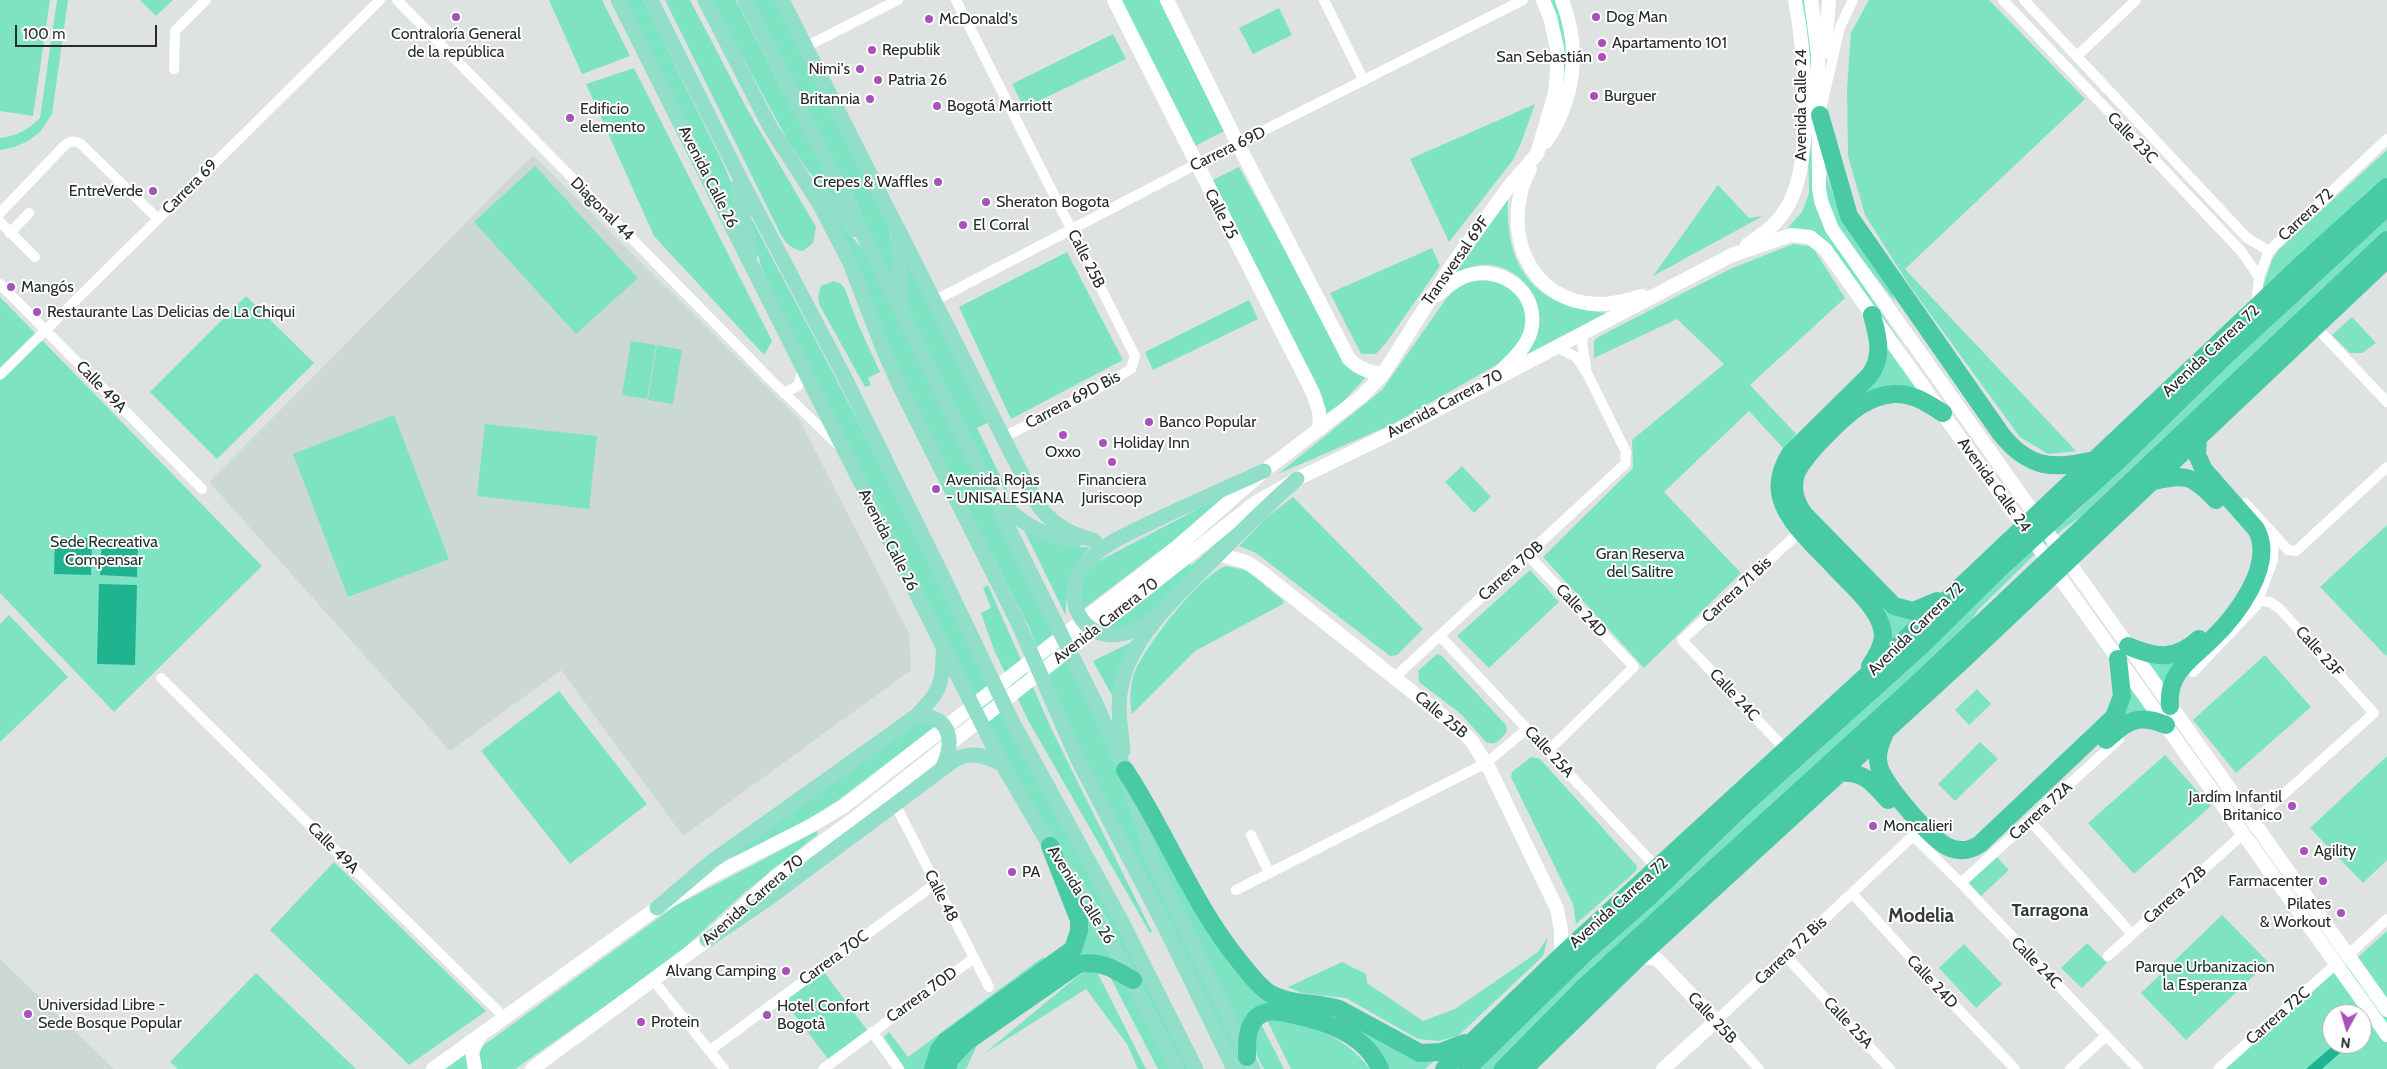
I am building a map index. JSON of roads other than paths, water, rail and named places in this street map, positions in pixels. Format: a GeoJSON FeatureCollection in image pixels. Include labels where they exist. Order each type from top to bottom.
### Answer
{"type":"FeatureCollection","features":[{"type":"Feature","properties":{"kind":"highway"},"geometry":{"type":"LineString","coordinates":[[1820,115],[1849,216],[2001,434],[2019,453],[2030,460],[2049,465],[2069,465],[2095,460]]}},
{"type":"Feature","properties":{"kind":"highway","name":"Avenida Carrera 72"},"geometry":{"type":"LineString","coordinates":[[1444,1069],[1561,956],[1864,678],[2387,186]]}},
{"type":"Feature","properties":{"kind":"highway","name":"Avenida Carrera 72"},"geometry":{"type":"LineString","coordinates":[[1469,1068],[1561,976],[1648,898],[1745,804],[1920,647],[2000,568],[2387,207]]}},
{"type":"Feature","properties":{"kind":"highway"},"geometry":{"type":"LineString","coordinates":[[2352,239],[2358,214]]}},
{"type":"Feature","properties":{"kind":"highway"},"geometry":{"type":"LineString","coordinates":[[1503,1069],[1583,988],[1752,832],[1918,683],[2387,240]]}},
{"type":"Feature","properties":{"kind":"highway"},"geometry":{"type":"LineString","coordinates":[[1524,1069],[1639,957],[1887,730],[2387,259]]}},
{"type":"Feature","properties":{"kind":"highway"},"geometry":{"type":"LineString","coordinates":[[1872,315],[1879,342],[1876,365],[1869,376],[1790,454],[1785,462],[1780,481],[1781,498],[1790,518],[1860,582],[1894,606],[1908,611],[1924,608],[1957,590]]}},
{"type":"Feature","properties":{"kind":"highway"},"geometry":{"type":"LineString","coordinates":[[1864,678],[1881,646],[1882,629],[1860,582],[1798,506],[1793,487],[1796,472],[1804,459],[1852,412],[1876,398],[1892,394],[1910,396],[1923,400],[1943,413]]}},
{"type":"Feature","properties":{"kind":"highway"},"geometry":{"type":"LineString","coordinates":[[2130,426],[2163,417]]}},
{"type":"Feature","properties":{"kind":"highway"},"geometry":{"type":"LineString","coordinates":[[2170,706],[2170,692],[2178,672],[2235,614],[2259,570],[2263,553],[2261,537],[2256,529],[2204,470],[2197,455],[2198,438]]}},
{"type":"Feature","properties":{"kind":"highway"},"geometry":{"type":"LineString","coordinates":[[1887,730],[1878,752],[1879,765],[1887,784],[1942,844],[1957,850],[1970,850],[1980,844],[2114,717],[2122,696],[2121,649],[2163,656],[2170,656],[2186,650],[2224,612],[2247,571],[2252,556],[2250,542],[2243,530],[2202,485],[2182,476],[2153,481]]}},
{"type":"Feature","properties":{"kind":"highway"},"geometry":{"type":"LineString","coordinates":[[1839,773],[1856,773],[1867,779],[1915,834],[1949,859],[1963,861],[1974,859],[2120,728],[2133,720],[2141,719],[2149,719],[2166,725]]}},
{"type":"Feature","properties":{"kind":"highway"},"geometry":{"type":"LineString","coordinates":[[1125,770],[1144,798],[1215,928],[1238,959],[1268,992],[1285,999],[1339,1009],[1420,1053],[1431,1054],[1451,1050],[1479,1037]]}},
{"type":"Feature","properties":{"kind":"highway"},"geometry":{"type":"LineString","coordinates":[[1720,809],[1745,804]]}},
{"type":"Feature","properties":{"kind":"highway"},"geometry":{"type":"LineString","coordinates":[[933,1069],[939,1050],[946,1042],[1073,948],[1079,931],[1079,920],[1050,846]]}},
{"type":"Feature","properties":{"kind":"highway"},"geometry":{"type":"LineString","coordinates":[[947,1069],[950,1059],[966,1042],[1077,964],[1095,962],[1116,969],[1133,980]]}},
{"type":"Feature","properties":{"kind":"highway"},"geometry":{"type":"LineString","coordinates":[[1250,1063],[1249,1029],[1252,1022],[1265,1012],[1276,1011],[1318,1021],[1345,1032],[1365,1047],[1380,1069]]}},
{"type":"Feature","properties":{"kind":"highway"},"geometry":{"type":"LineString","coordinates":[[1547,1047],[1558,1014]]}},
{"type":"Feature","properties":{"kind":"highway"},"geometry":{"type":"LineString","coordinates":[[1469,1068],[1479,1037]]}},
{"type":"Feature","properties":{"kind":"main road","name":"Avenida Calle 26"},"geometry":{"type":"LineString","coordinates":[[618,0],[754,267],[803,370],[1002,764],[1133,980],[1177,1069]]}},
{"type":"Feature","properties":{"kind":"main road","name":"Avenida Calle 26"},"geometry":{"type":"LineString","coordinates":[[651,0],[719,136],[843,374],[1012,721],[1121,920],[1196,1069]]}},
{"type":"Feature","properties":{"kind":"main road"},"geometry":{"type":"LineString","coordinates":[[705,0],[770,127],[820,205],[850,263],[882,349],[900,388],[1018,623],[1078,760],[1163,923],[1234,1069]]}},
{"type":"Feature","properties":{"kind":"main road"},"geometry":{"type":"LineString","coordinates":[[745,0],[829,163],[901,314],[1097,706],[1125,770],[1154,864],[1250,1063]]}},
{"type":"Feature","properties":{"kind":"main road"},"geometry":{"type":"LineString","coordinates":[[782,0],[1029,488],[1047,517],[1068,532],[1094,540]]}},
{"type":"Feature","properties":{"kind":"main road","name":"Calle 25"},"geometry":{"type":"LineString","coordinates":[[1114,0],[1313,393],[1319,412],[1320,429]]}},
{"type":"Feature","properties":{"kind":"main road"},"geometry":{"type":"LineString","coordinates":[[1167,0],[1238,144],[1349,359],[1364,370],[1383,374]]}},
{"type":"Feature","properties":{"kind":"main road"},"geometry":{"type":"LineString","coordinates":[[1537,154],[1555,93],[1558,72],[1557,48],[1550,17],[1542,0]]}},
{"type":"Feature","properties":{"kind":"main road"},"geometry":{"type":"LineString","coordinates":[[1562,0],[1572,36],[1570,90],[1559,122],[1537,154],[1526,175],[1516,213],[1521,249],[1538,277],[1549,287],[1564,296],[1600,304],[1619,302],[1667,289]]}},
{"type":"Feature","properties":{"kind":"main road","name":"Avenida Calle 24"},"geometry":{"type":"LineString","coordinates":[[1732,255],[1775,223],[1791,201],[1799,178],[1803,152],[1804,70],[1795,0]]}},
{"type":"Feature","properties":{"kind":"main road","name":"Avenida Calle 24"},"geometry":{"type":"LineString","coordinates":[[1811,0],[1817,40],[1820,115],[1819,188],[1826,215],[1846,251],[1929,363],[2121,649],[2166,725],[2387,1035]]}},
{"type":"Feature","properties":{"kind":"main road"},"geometry":{"type":"LineString","coordinates":[[1820,115],[1830,0]]}},
{"type":"Feature","properties":{"kind":"main road"},"geometry":{"type":"LineString","coordinates":[[719,136],[741,202],[754,267]]}},
{"type":"Feature","properties":{"kind":"main road","name":"Transversal 69F"},"geometry":{"type":"LineString","coordinates":[[1383,374],[1427,303],[1510,185],[1537,154]]}},
{"type":"Feature","properties":{"kind":"main road"},"geometry":{"type":"LineString","coordinates":[[792,161],[843,216],[876,261]]}},
{"type":"Feature","properties":{"kind":"main road"},"geometry":{"type":"LineString","coordinates":[[898,229],[901,314]]}},
{"type":"Feature","properties":{"kind":"main road","name":"Avenida Calle 24"},"geometry":{"type":"LineString","coordinates":[[1732,255],[1791,236],[1810,237],[1825,249],[1962,442],[2121,649],[2170,706],[2387,1010]]}},
{"type":"Feature","properties":{"kind":"main road","name":"Avenida Carrera 70"},"geometry":{"type":"LineString","coordinates":[[532,1069],[654,981],[707,940],[776,876],[854,818],[1255,503],[1297,479],[1402,428],[1732,255]]}},
{"type":"Feature","properties":{"kind":"main road"},"geometry":{"type":"LineString","coordinates":[[1427,303],[1458,279],[1476,273],[1501,275],[1517,285],[1528,301],[1531,331],[1521,350],[1493,379]]}},
{"type":"Feature","properties":{"kind":"main road"},"geometry":{"type":"LineString","coordinates":[[1892,276],[1929,363]]}},
{"type":"Feature","properties":{"kind":"main road","name":"Avenida Carrera 70"},"geometry":{"type":"LineString","coordinates":[[432,1069],[657,908],[708,878],[821,820],[844,806],[1177,547],[1264,471],[1362,396],[1383,374]]}},
{"type":"Feature","properties":{"kind":"main road"},"geometry":{"type":"LineString","coordinates":[[1160,615],[1136,629],[1111,635],[1099,633],[1089,628],[1080,617],[1074,596],[1074,584],[1079,572],[1095,554],[1124,536],[1264,471]]}},
{"type":"Feature","properties":{"kind":"main road"},"geometry":{"type":"LineString","coordinates":[[1125,770],[1118,715],[1122,683],[1128,665],[1160,615],[1218,554],[1297,479]]}},
{"type":"Feature","properties":{"kind":"main road"},"geometry":{"type":"LineString","coordinates":[[988,485],[1010,512],[1035,530],[1060,538],[1094,540],[1124,536]]}},
{"type":"Feature","properties":{"kind":"main road","name":"Calle 25B"},"geometry":{"type":"LineString","coordinates":[[1218,554],[1246,562],[1260,572],[1460,729],[1471,740],[1486,763],[1557,909],[1561,930],[1561,956]]}},
{"type":"Feature","properties":{"kind":"main road"},"geometry":{"type":"LineString","coordinates":[[657,908],[711,862],[916,716],[934,698],[940,688],[943,673],[943,650]]}},
{"type":"Feature","properties":{"kind":"main road"},"geometry":{"type":"LineString","coordinates":[[916,716],[926,716],[945,726],[950,736],[950,747],[942,768]]}},
{"type":"Feature","properties":{"kind":"main road"},"geometry":{"type":"LineString","coordinates":[[707,940],[769,898],[942,768],[966,754],[986,756],[1002,764]]}},
{"type":"Feature","properties":{"kind":"main road","name":"Calle 25B"},"geometry":{"type":"LineString","coordinates":[[1639,957],[1655,958],[1660,962],[1716,1021]]}},
{"type":"Feature","properties":{"kind":"main road","name":"Carrera 72 Bis"},"geometry":{"type":"LineString","coordinates":[[1663,1069],[1716,1021]]}},
{"type":"Feature","properties":{"kind":"main road"},"geometry":{"type":"LineString","coordinates":[[475,1069],[472,1052],[480,1034]]}},
{"type":"Feature","properties":{"kind":"street"},"geometry":{"type":"LineString","coordinates":[[174,69],[175,31],[206,0]]}},
{"type":"Feature","properties":{"kind":"street","name":"Carrera 69"},"geometry":{"type":"LineString","coordinates":[[0,375],[380,0]]}},
{"type":"Feature","properties":{"kind":"street","name":"Diagonal 44"},"geometry":{"type":"LineString","coordinates":[[397,0],[784,393],[842,448]]}},
{"type":"Feature","properties":{"kind":"street"},"geometry":{"type":"LineString","coordinates":[[805,47],[898,0]]}},
{"type":"Feature","properties":{"kind":"street","name":"Calle 25B"},"geometry":{"type":"LineString","coordinates":[[956,0],[1135,356]]}},
{"type":"Feature","properties":{"kind":"street"},"geometry":{"type":"LineString","coordinates":[[1324,0],[1364,81]]}},
{"type":"Feature","properties":{"kind":"street","name":"Carrera 69D"},"geometry":{"type":"LineString","coordinates":[[934,302],[1196,165],[1523,0]]}},
{"type":"Feature","properties":{"kind":"street"},"geometry":{"type":"LineString","coordinates":[[1820,115],[1840,27],[1853,0]]}},
{"type":"Feature","properties":{"kind":"street","name":"Calle 23C"},"geometry":{"type":"LineString","coordinates":[[2003,0],[2241,250],[2259,277]]}},
{"type":"Feature","properties":{"kind":"street","name":"Calle 23C"},"geometry":{"type":"LineString","coordinates":[[2024,0],[2247,238],[2269,251]]}},
{"type":"Feature","properties":{"kind":"street"},"geometry":{"type":"LineString","coordinates":[[2076,56],[2136,0]]}},
{"type":"Feature","properties":{"kind":"street","name":"Carrera 72"},"geometry":{"type":"LineString","coordinates":[[2256,308],[2259,277],[2269,251],[2387,139]]}},
{"type":"Feature","properties":{"kind":"street"},"geometry":{"type":"LineString","coordinates":[[0,213],[68,142],[74,141],[81,144],[158,219]]}},
{"type":"Feature","properties":{"kind":"street"},"geometry":{"type":"LineString","coordinates":[[10,233],[28,213]]}},
{"type":"Feature","properties":{"kind":"street"},"geometry":{"type":"LineString","coordinates":[[0,222],[35,257]]}},
{"type":"Feature","properties":{"kind":"street","name":"Calle 49A"},"geometry":{"type":"LineString","coordinates":[[0,284],[202,489]]}},
{"type":"Feature","properties":{"kind":"street"},"geometry":{"type":"LineString","coordinates":[[2315,326],[2387,402]]}},
{"type":"Feature","properties":{"kind":"street"},"geometry":{"type":"LineString","coordinates":[[1584,332],[1582,350],[1587,373]]}},
{"type":"Feature","properties":{"kind":"street"},"geometry":{"type":"LineString","coordinates":[[1556,347],[1576,357],[1587,373]]}},
{"type":"Feature","properties":{"kind":"street","name":"Carrera 69D Bis"},"geometry":{"type":"LineString","coordinates":[[1004,437],[1092,392],[1131,369],[1135,356]]}},
{"type":"Feature","properties":{"kind":"street"},"geometry":{"type":"LineString","coordinates":[[784,393],[798,386],[803,370]]}},
{"type":"Feature","properties":{"kind":"street","name":"Carrera 70B"},"geometry":{"type":"LineString","coordinates":[[1395,678],[1625,464],[1626,452],[1587,373]]}},
{"type":"Feature","properties":{"kind":"street"},"geometry":{"type":"LineString","coordinates":[[2245,503],[2288,550],[2296,550],[2387,467]]}},
{"type":"Feature","properties":{"kind":"street"},"geometry":{"type":"LineString","coordinates":[[2193,672],[2249,614],[2258,601],[2273,560],[2273,534]]}},
{"type":"Feature","properties":{"kind":"street","name":"Carrera 71 Bis"},"geometry":{"type":"LineString","coordinates":[[1682,640],[1792,539]]}},
{"type":"Feature","properties":{"kind":"street","name":"Calle 24D"},"geometry":{"type":"LineString","coordinates":[[1528,556],[1634,667],[1548,752]]}},
{"type":"Feature","properties":{"kind":"street","name":"Calle 23F"},"geometry":{"type":"LineString","coordinates":[[2253,822],[2374,713],[2279,608],[2270,602],[2258,601]]}},
{"type":"Feature","properties":{"kind":"street","name":"Calle 25A"},"geometry":{"type":"LineString","coordinates":[[1440,636],[1658,869]]}},
{"type":"Feature","properties":{"kind":"street","name":"Calle 24C"},"geometry":{"type":"LineString","coordinates":[[1682,640],[1786,750]]}},
{"type":"Feature","properties":{"kind":"street","name":"Calle 49A"},"geometry":{"type":"LineString","coordinates":[[162,678],[504,1018]]}},
{"type":"Feature","properties":{"kind":"street"},"geometry":{"type":"LineString","coordinates":[[1236,890],[1486,763],[1528,729]]}},
{"type":"Feature","properties":{"kind":"street","name":"Carrera 72A"},"geometry":{"type":"LineString","coordinates":[[1961,883],[2120,738]]}},
{"type":"Feature","properties":{"kind":"street","name":"Calle 48"},"geometry":{"type":"LineString","coordinates":[[895,804],[989,986]]}},
{"type":"Feature","properties":{"kind":"street"},"geometry":{"type":"LineString","coordinates":[[2030,821],[2132,934]]}},
{"type":"Feature","properties":{"kind":"street","name":"Calle 24C"},"geometry":{"type":"LineString","coordinates":[[1915,834],[2138,1069]]}},
{"type":"Feature","properties":{"kind":"street","name":"Carrera 72 Bis"},"geometry":{"type":"LineString","coordinates":[[1716,1021],[1915,834]]}},
{"type":"Feature","properties":{"kind":"street","name":"Carrera 72B"},"geometry":{"type":"LineString","coordinates":[[2108,956],[2243,834]]}},
{"type":"Feature","properties":{"kind":"street"},"geometry":{"type":"LineString","coordinates":[[1250,835],[1269,872]]}},
{"type":"Feature","properties":{"kind":"street","name":"Carrera 70C"},"geometry":{"type":"LineString","coordinates":[[710,1051],[823,965],[935,884]]}},
{"type":"Feature","properties":{"kind":"street","name":"Calle 24D"},"geometry":{"type":"LineString","coordinates":[[1852,893],[1938,989],[2015,1069]]}},
{"type":"Feature","properties":{"kind":"street"},"geometry":{"type":"LineString","coordinates":[[2348,955],[2387,919]]}},
{"type":"Feature","properties":{"kind":"street","name":"Calle 25A"},"geometry":{"type":"LineString","coordinates":[[1786,956],[1890,1069]]}},
{"type":"Feature","properties":{"kind":"street","name":"Carrera 70D"},"geometry":{"type":"LineString","coordinates":[[823,1069],[974,958]]}},
{"type":"Feature","properties":{"kind":"street","name":"Carrera 72C"},"geometry":{"type":"LineString","coordinates":[[2219,1068],[2336,964]]}},
{"type":"Feature","properties":{"kind":"street"},"geometry":{"type":"LineString","coordinates":[[654,981],[724,1069]]}},
{"type":"Feature","properties":{"kind":"street","name":"Calle 25B"},"geometry":{"type":"LineString","coordinates":[[1716,1021],[1759,1069]]}},
{"type":"Feature","properties":{"kind":"street"},"geometry":{"type":"LineString","coordinates":[[872,1032],[899,1069]]}},
{"type":"Feature","properties":{"kind":"street"},"geometry":{"type":"LineString","coordinates":[[2070,1069],[2106,1036]]}},
{"type":"Feature","properties":{"kind":"place","name":"Contraloría General de la república"},"geometry":{"type":"Point","coordinates":[456,17]}},
{"type":"Feature","properties":{"kind":"place","name":"Dog Man"},"geometry":{"type":"Point","coordinates":[1596,17]}},
{"type":"Feature","properties":{"kind":"place","name":"McDonald's"},"geometry":{"type":"Point","coordinates":[929,19]}},
{"type":"Feature","properties":{"kind":"place","name":"Apartamento 101"},"geometry":{"type":"Point","coordinates":[1602,43]}},
{"type":"Feature","properties":{"kind":"place","name":"Republik"},"geometry":{"type":"Point","coordinates":[872,50]}},
{"type":"Feature","properties":{"kind":"place","name":"San Sebastián"},"geometry":{"type":"Point","coordinates":[1602,57]}},
{"type":"Feature","properties":{"kind":"place","name":"Nimi's"},"geometry":{"type":"Point","coordinates":[860,69]}},
{"type":"Feature","properties":{"kind":"place","name":"Patria 26"},"geometry":{"type":"Point","coordinates":[878,80]}},
{"type":"Feature","properties":{"kind":"place","name":"Burguer"},"geometry":{"type":"Point","coordinates":[1594,96]}},
{"type":"Feature","properties":{"kind":"place","name":"Britannia"},"geometry":{"type":"Point","coordinates":[870,99]}},
{"type":"Feature","properties":{"kind":"place","name":"Bogotá Marriott"},"geometry":{"type":"Point","coordinates":[937,106]}},
{"type":"Feature","properties":{"kind":"place","name":"Edificio elemento"},"geometry":{"type":"Point","coordinates":[570,118]}},
{"type":"Feature","properties":{"kind":"place","name":"Crepes & Waffles"},"geometry":{"type":"Point","coordinates":[938,182]}},
{"type":"Feature","properties":{"kind":"place","name":"EntreVerde"},"geometry":{"type":"Point","coordinates":[153,191]}},
{"type":"Feature","properties":{"kind":"place","name":"Sheraton Bogota"},"geometry":{"type":"Point","coordinates":[986,202]}},
{"type":"Feature","properties":{"kind":"place","name":"El Corral"},"geometry":{"type":"Point","coordinates":[963,225]}},
{"type":"Feature","properties":{"kind":"place","name":"Mangós"},"geometry":{"type":"Point","coordinates":[11,287]}},
{"type":"Feature","properties":{"kind":"place","name":"Restaurante Las Delicias de La Chiqui"},"geometry":{"type":"Point","coordinates":[37,312]}},
{"type":"Feature","properties":{"kind":"place","name":"Banco Popular"},"geometry":{"type":"Point","coordinates":[1149,422]}},
{"type":"Feature","properties":{"kind":"place","name":"Oxxo"},"geometry":{"type":"Point","coordinates":[1063,435]}},
{"type":"Feature","properties":{"kind":"place","name":"Holiday Inn"},"geometry":{"type":"Point","coordinates":[1103,443]}},
{"type":"Feature","properties":{"kind":"place","name":"Financiera Juriscoop"},"geometry":{"type":"Point","coordinates":[1112,462]}},
{"type":"Feature","properties":{"kind":"place","name":"Avenida Rojas - UNISALESIANA"},"geometry":{"type":"Point","coordinates":[936,489]}},
{"type":"Feature","properties":{"kind":"place","name":"Jardím Infantil Britanico"},"geometry":{"type":"Point","coordinates":[2292,806]}},
{"type":"Feature","properties":{"kind":"place","name":"Moncalieri"},"geometry":{"type":"Point","coordinates":[1873,826]}},
{"type":"Feature","properties":{"kind":"place","name":"Agility"},"geometry":{"type":"Point","coordinates":[2304,851]}},
{"type":"Feature","properties":{"kind":"place","name":"PA"},"geometry":{"type":"Point","coordinates":[1012,872]}},
{"type":"Feature","properties":{"kind":"place","name":"Farmacenter"},"geometry":{"type":"Point","coordinates":[2323,881]}},
{"type":"Feature","properties":{"kind":"place","name":"Pilates & Workout"},"geometry":{"type":"Point","coordinates":[2341,913]}},
{"type":"Feature","properties":{"kind":"place","name":"Alvang Camping"},"geometry":{"type":"Point","coordinates":[786,971]}},
{"type":"Feature","properties":{"kind":"place","name":"Universidad Libre - Sede Bosque Popular"},"geometry":{"type":"Point","coordinates":[28,1014]}},
{"type":"Feature","properties":{"kind":"place","name":"Hotel Confort Bogotà"},"geometry":{"type":"Point","coordinates":[767,1015]}},
{"type":"Feature","properties":{"kind":"place","name":"Protein"},"geometry":{"type":"Point","coordinates":[641,1022]}},
{"type":"Feature","properties":{"kind":"district","name":"Tarragona"},"geometry":{"type":"Point","coordinates":[2050,911]}},
{"type":"Feature","properties":{"kind":"district","name":"Modelia"},"geometry":{"type":"Point","coordinates":[1921,916]}},
{"type":"Feature","properties":{"kind":"park label","name":"Sede Recreativa Compensar"},"geometry":{"type":"Point","coordinates":[104,551]}},
{"type":"Feature","properties":{"kind":"park label","name":"Gran Reserva del Salitre"},"geometry":{"type":"Point","coordinates":[1640,563]}},
{"type":"Feature","properties":{"kind":"park label","name":"Parque Urbanizacion la Esperanza"},"geometry":{"type":"Point","coordinates":[2205,976]}}]}
